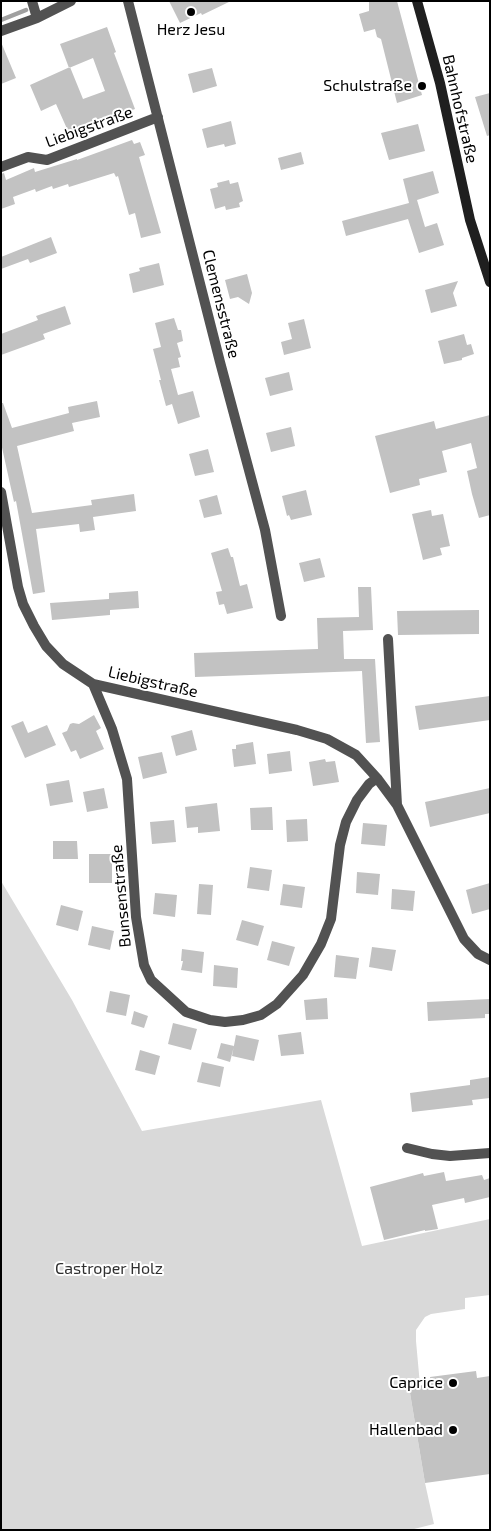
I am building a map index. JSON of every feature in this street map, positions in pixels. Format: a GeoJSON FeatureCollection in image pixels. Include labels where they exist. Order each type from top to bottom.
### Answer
{"type":"FeatureCollection","features":[{"type":"Feature","properties":{"kind":"main road","name":"Bahnhofstraße"},"geometry":{"type":"LineString","coordinates":[[417,1],[440,83],[470,220],[490,282]]}},
{"type":"Feature","properties":{"kind":"street"},"geometry":{"type":"LineString","coordinates":[[32,1],[37,18]]}},
{"type":"Feature","properties":{"kind":"street"},"geometry":{"type":"LineString","coordinates":[[1,31],[37,18],[71,1]]}},
{"type":"Feature","properties":{"kind":"street","name":"Clemensstraße"},"geometry":{"type":"LineString","coordinates":[[128,1],[265,530],[280,616]]}},
{"type":"Feature","properties":{"kind":"street","name":"Liebigstraße"},"geometry":{"type":"LineString","coordinates":[[1,167],[28,157],[47,160],[158,118]]}},
{"type":"Feature","properties":{"kind":"street","name":"Liebigstraße"},"geometry":{"type":"LineString","coordinates":[[1,492],[18,587],[23,604],[46,646],[63,664],[93,684],[298,730],[327,740],[356,755],[398,805],[464,939],[478,954],[490,960]]}},
{"type":"Feature","properties":{"kind":"street","name":"Liebigstraße"},"geometry":{"type":"LineString","coordinates":[[388,639],[398,805]]}},
{"type":"Feature","properties":{"kind":"street","name":"Bunsenstraße"},"geometry":{"type":"LineString","coordinates":[[93,684],[112,728],[127,779],[136,917],[144,965],[151,980],[186,1012],[210,1020],[225,1022],[261,1015],[278,1004],[303,974],[320,944],[331,919],[340,845],[346,822],[369,784],[377,778]]}},
{"type":"Feature","properties":{"kind":"street"},"geometry":{"type":"LineString","coordinates":[[407,1148],[450,1156],[490,1152]]}},
{"type":"Feature","properties":{"kind":"green space","name":"Castroper Holz"},"geometry":{"type":"Polygon","coordinates":[[[1,881],[72,1000],[142,1131],[321,1100],[362,1246],[490,1219],[490,1295],[465,1298],[465,1309],[431,1314],[425,1317],[416,1330],[420,1385],[409,1387],[434,1524],[410,1530],[1,1530],[1,881]]]}},
{"type":"Feature","properties":{"kind":"building","name":"Herz Jesu"},"geometry":{"type":"Polygon","coordinates":[[[169,1],[231,1],[180,23],[169,1]]]}},
{"type":"Feature","properties":{"kind":"building"},"geometry":{"type":"Polygon","coordinates":[[[369,1],[397,1],[422,95],[397,103],[381,39],[377,37],[375,29],[364,32],[359,14],[369,11],[369,1]]]}},
{"type":"Feature","properties":{"kind":"building"},"geometry":{"type":"Polygon","coordinates":[[[107,27],[116,52],[114,53],[135,109],[94,124],[96,129],[72,140],[56,104],[41,111],[30,85],[69,68],[60,44],[107,27]],[[93,58],[70,67],[83,99],[105,91],[93,58]]]}},
{"type":"Feature","properties":{"kind":"building"},"geometry":{"type":"Polygon","coordinates":[[[1,42],[16,78],[1,84],[1,42]]]}},
{"type":"Feature","properties":{"kind":"building"},"geometry":{"type":"Polygon","coordinates":[[[212,68],[217,86],[193,93],[188,74],[212,68]]]}},
{"type":"Feature","properties":{"kind":"building"},"geometry":{"type":"Polygon","coordinates":[[[490,93],[490,135],[487,136],[475,97],[490,93]]]}},
{"type":"Feature","properties":{"kind":"building"},"geometry":{"type":"Polygon","coordinates":[[[231,121],[236,144],[225,147],[224,144],[207,148],[202,129],[231,121]]]}},
{"type":"Feature","properties":{"kind":"building"},"geometry":{"type":"Polygon","coordinates":[[[418,124],[425,151],[389,160],[381,133],[418,124]]]}},
{"type":"Feature","properties":{"kind":"building"},"geometry":{"type":"Polygon","coordinates":[[[132,140],[134,144],[140,142],[145,155],[139,157],[161,233],[141,238],[135,213],[129,215],[118,176],[116,177],[114,173],[69,187],[68,184],[53,189],[52,186],[36,192],[35,189],[13,197],[15,204],[1,209],[1,174],[4,173],[6,180],[34,168],[35,172],[77,160],[132,140]]]}},
{"type":"Feature","properties":{"kind":"building"},"geometry":{"type":"Polygon","coordinates":[[[301,152],[304,164],[281,170],[278,158],[301,152]]]}},
{"type":"Feature","properties":{"kind":"building"},"geometry":{"type":"Polygon","coordinates":[[[433,171],[439,193],[417,200],[425,227],[437,223],[444,245],[419,253],[408,219],[346,236],[342,221],[409,203],[403,179],[433,171]]]}},
{"type":"Feature","properties":{"kind":"building"},"geometry":{"type":"Polygon","coordinates":[[[229,180],[230,184],[238,182],[243,201],[239,203],[240,207],[226,210],[225,206],[215,209],[210,189],[218,187],[217,183],[229,180]]]}},
{"type":"Feature","properties":{"kind":"building"},"geometry":{"type":"Polygon","coordinates":[[[51,237],[57,253],[30,263],[28,259],[1,269],[1,257],[51,237]]]}},
{"type":"Feature","properties":{"kind":"building"},"geometry":{"type":"Polygon","coordinates":[[[159,263],[164,285],[133,293],[129,274],[140,271],[139,268],[159,263]]]}},
{"type":"Feature","properties":{"kind":"building"},"geometry":{"type":"Polygon","coordinates":[[[247,274],[252,293],[249,304],[238,297],[230,299],[225,280],[247,274]]]}},
{"type":"Feature","properties":{"kind":"building"},"geometry":{"type":"Polygon","coordinates":[[[458,281],[453,293],[457,306],[431,313],[425,290],[458,281]]]}},
{"type":"Feature","properties":{"kind":"building"},"geometry":{"type":"Polygon","coordinates":[[[65,306],[71,324],[43,334],[45,339],[1,355],[1,334],[38,320],[36,316],[65,306]]]}},
{"type":"Feature","properties":{"kind":"building"},"geometry":{"type":"Polygon","coordinates":[[[174,318],[178,330],[181,330],[183,341],[177,343],[181,357],[178,358],[180,367],[171,369],[178,395],[193,391],[200,417],[178,424],[172,404],[166,406],[153,349],[161,347],[155,323],[174,318]]]}},
{"type":"Feature","properties":{"kind":"building"},"geometry":{"type":"Polygon","coordinates":[[[304,319],[311,348],[284,355],[281,342],[292,339],[288,323],[304,319]]]}},
{"type":"Feature","properties":{"kind":"building"},"geometry":{"type":"Polygon","coordinates":[[[464,334],[467,345],[471,344],[474,354],[462,358],[462,360],[444,364],[438,341],[464,334]]]}},
{"type":"Feature","properties":{"kind":"building"},"geometry":{"type":"Polygon","coordinates":[[[289,372],[293,390],[270,396],[265,378],[289,372]]]}},
{"type":"Feature","properties":{"kind":"building"},"geometry":{"type":"Polygon","coordinates":[[[97,401],[100,417],[72,423],[74,431],[17,446],[32,513],[92,505],[91,500],[134,494],[136,511],[93,517],[95,530],[80,532],[79,524],[36,529],[45,592],[33,594],[16,501],[14,502],[1,443],[1,403],[3,403],[12,428],[69,413],[68,407],[97,401]]]}},
{"type":"Feature","properties":{"kind":"building"},"geometry":{"type":"Polygon","coordinates":[[[490,415],[490,515],[479,518],[472,494],[467,471],[477,468],[471,443],[442,451],[447,472],[419,479],[420,485],[390,493],[375,436],[434,421],[436,429],[490,415]]]}},
{"type":"Feature","properties":{"kind":"building"},"geometry":{"type":"Polygon","coordinates":[[[291,427],[295,446],[271,452],[266,433],[291,427]]]}},
{"type":"Feature","properties":{"kind":"building"},"geometry":{"type":"Polygon","coordinates":[[[208,449],[214,472],[195,476],[189,454],[208,449]]]}},
{"type":"Feature","properties":{"kind":"building"},"geometry":{"type":"Polygon","coordinates":[[[306,490],[312,515],[291,520],[289,515],[287,516],[282,496],[306,490]]]}},
{"type":"Feature","properties":{"kind":"building"},"geometry":{"type":"Polygon","coordinates":[[[217,495],[222,514],[204,518],[199,500],[217,495]]]}},
{"type":"Feature","properties":{"kind":"building"},"geometry":{"type":"Polygon","coordinates":[[[431,510],[432,516],[443,514],[450,546],[440,548],[442,555],[423,560],[412,514],[431,510]]]}},
{"type":"Feature","properties":{"kind":"building"},"geometry":{"type":"Polygon","coordinates":[[[228,548],[231,557],[233,557],[240,586],[247,584],[253,608],[227,614],[224,604],[219,605],[216,592],[222,591],[211,553],[228,548]]]}},
{"type":"Feature","properties":{"kind":"building"},"geometry":{"type":"Polygon","coordinates":[[[320,558],[325,577],[304,582],[299,563],[320,558]]]}},
{"type":"Feature","properties":{"kind":"building"},"geometry":{"type":"Polygon","coordinates":[[[358,587],[371,587],[373,630],[343,631],[344,659],[375,659],[380,742],[366,743],[362,671],[195,677],[194,653],[318,649],[317,618],[359,617],[358,587]]]}},
{"type":"Feature","properties":{"kind":"building"},"geometry":{"type":"Polygon","coordinates":[[[138,591],[139,608],[110,610],[110,615],[52,620],[50,603],[109,599],[109,593],[138,591]]]}},
{"type":"Feature","properties":{"kind":"building"},"geometry":{"type":"Polygon","coordinates":[[[479,610],[479,634],[398,635],[397,611],[479,610]]]}},
{"type":"Feature","properties":{"kind":"building"},"geometry":{"type":"Polygon","coordinates":[[[490,696],[490,720],[419,730],[415,706],[490,696]]]}},
{"type":"Feature","properties":{"kind":"building"},"geometry":{"type":"Polygon","coordinates":[[[94,715],[101,728],[96,731],[104,749],[80,759],[76,750],[71,752],[62,733],[67,731],[70,724],[79,724],[94,715]]]}},
{"type":"Feature","properties":{"kind":"building"},"geometry":{"type":"Polygon","coordinates":[[[23,721],[28,733],[47,725],[56,745],[25,758],[11,726],[23,721]]]}},
{"type":"Feature","properties":{"kind":"building"},"geometry":{"type":"Polygon","coordinates":[[[192,730],[197,750],[176,756],[171,736],[192,730]]]}},
{"type":"Feature","properties":{"kind":"building"},"geometry":{"type":"Polygon","coordinates":[[[253,742],[256,764],[234,767],[232,749],[236,749],[236,745],[253,742]]]}},
{"type":"Feature","properties":{"kind":"building"},"geometry":{"type":"Polygon","coordinates":[[[290,751],[292,771],[269,774],[267,754],[290,751]]]}},
{"type":"Feature","properties":{"kind":"building"},"geometry":{"type":"Polygon","coordinates":[[[162,752],[167,773],[143,779],[138,757],[162,752]]]}},
{"type":"Feature","properties":{"kind":"building"},"geometry":{"type":"Polygon","coordinates":[[[325,759],[326,762],[335,761],[339,782],[313,786],[309,762],[325,759]]]}},
{"type":"Feature","properties":{"kind":"building"},"geometry":{"type":"Polygon","coordinates":[[[69,780],[73,802],[50,806],[46,784],[69,780]]]}},
{"type":"Feature","properties":{"kind":"building"},"geometry":{"type":"Polygon","coordinates":[[[104,788],[108,808],[87,812],[83,792],[104,788]]]}},
{"type":"Feature","properties":{"kind":"building"},"geometry":{"type":"Polygon","coordinates":[[[490,788],[490,813],[430,827],[425,802],[490,788]]]}},
{"type":"Feature","properties":{"kind":"building"},"geometry":{"type":"Polygon","coordinates":[[[217,803],[220,831],[198,833],[198,827],[187,828],[185,807],[217,803]]]}},
{"type":"Feature","properties":{"kind":"building"},"geometry":{"type":"Polygon","coordinates":[[[272,807],[273,830],[251,830],[250,808],[272,807]]]}},
{"type":"Feature","properties":{"kind":"building"},"geometry":{"type":"Polygon","coordinates":[[[307,819],[308,841],[287,842],[286,820],[307,819]]]}},
{"type":"Feature","properties":{"kind":"building"},"geometry":{"type":"Polygon","coordinates":[[[174,820],[176,842],[152,844],[150,822],[174,820]]]}},
{"type":"Feature","properties":{"kind":"building"},"geometry":{"type":"Polygon","coordinates":[[[363,823],[387,825],[385,846],[361,844],[363,823]]]}},
{"type":"Feature","properties":{"kind":"building"},"geometry":{"type":"Polygon","coordinates":[[[53,841],[77,841],[78,859],[53,859],[53,841]]]}},
{"type":"Feature","properties":{"kind":"building"},"geometry":{"type":"Polygon","coordinates":[[[89,854],[112,854],[112,883],[89,883],[89,854]]]}},
{"type":"Feature","properties":{"kind":"building"},"geometry":{"type":"Polygon","coordinates":[[[250,867],[272,870],[269,891],[247,888],[250,867]]]}},
{"type":"Feature","properties":{"kind":"building"},"geometry":{"type":"Polygon","coordinates":[[[357,872],[380,874],[378,895],[356,893],[357,872]]]}},
{"type":"Feature","properties":{"kind":"building"},"geometry":{"type":"Polygon","coordinates":[[[490,883],[490,909],[472,914],[466,890],[490,883]]]}},
{"type":"Feature","properties":{"kind":"building"},"geometry":{"type":"Polygon","coordinates":[[[199,884],[213,885],[211,915],[197,914],[199,884]]]}},
{"type":"Feature","properties":{"kind":"building"},"geometry":{"type":"Polygon","coordinates":[[[283,884],[305,887],[302,908],[280,905],[283,884]]]}},
{"type":"Feature","properties":{"kind":"building"},"geometry":{"type":"Polygon","coordinates":[[[392,889],[415,891],[413,911],[391,909],[392,889]]]}},
{"type":"Feature","properties":{"kind":"building"},"geometry":{"type":"Polygon","coordinates":[[[155,893],[177,895],[175,917],[153,914],[155,893]]]}},
{"type":"Feature","properties":{"kind":"building"},"geometry":{"type":"Polygon","coordinates":[[[61,905],[83,911],[78,931],[56,925],[61,905]]]}},
{"type":"Feature","properties":{"kind":"building"},"geometry":{"type":"Polygon","coordinates":[[[242,920],[264,926],[258,946],[236,940],[242,920]]]}},
{"type":"Feature","properties":{"kind":"building"},"geometry":{"type":"Polygon","coordinates":[[[92,926],[114,931],[110,950],[88,945],[92,926]]]}},
{"type":"Feature","properties":{"kind":"building"},"geometry":{"type":"Polygon","coordinates":[[[272,941],[295,947],[289,966],[267,960],[272,941]]]}},
{"type":"Feature","properties":{"kind":"building"},"geometry":{"type":"Polygon","coordinates":[[[372,947],[396,950],[392,971],[369,967],[372,947]]]}},
{"type":"Feature","properties":{"kind":"building"},"geometry":{"type":"Polygon","coordinates":[[[182,949],[204,952],[202,973],[181,970],[183,961],[181,961],[182,949]]]}},
{"type":"Feature","properties":{"kind":"building"},"geometry":{"type":"Polygon","coordinates":[[[336,955],[359,958],[356,979],[334,977],[336,955]]]}},
{"type":"Feature","properties":{"kind":"building"},"geometry":{"type":"Polygon","coordinates":[[[214,965],[238,968],[237,988],[213,986],[214,965]]]}},
{"type":"Feature","properties":{"kind":"building"},"geometry":{"type":"Polygon","coordinates":[[[110,991],[130,995],[126,1016],[106,1012],[110,991]]]}},
{"type":"Feature","properties":{"kind":"building"},"geometry":{"type":"Polygon","coordinates":[[[327,998],[328,1019],[306,1020],[304,1000],[327,998]]]}},
{"type":"Feature","properties":{"kind":"building"},"geometry":{"type":"Polygon","coordinates":[[[490,999],[490,1014],[485,1014],[485,1018],[428,1021],[427,1002],[490,999]]]}},
{"type":"Feature","properties":{"kind":"building"},"geometry":{"type":"Polygon","coordinates":[[[134,1011],[148,1016],[144,1028],[131,1024],[134,1011]]]}},
{"type":"Feature","properties":{"kind":"building"},"geometry":{"type":"Polygon","coordinates":[[[173,1023],[197,1029],[191,1050],[168,1044],[173,1023]]]}},
{"type":"Feature","properties":{"kind":"building"},"geometry":{"type":"Polygon","coordinates":[[[301,1032],[304,1054],[281,1056],[278,1035],[301,1032]]]}},
{"type":"Feature","properties":{"kind":"building"},"geometry":{"type":"Polygon","coordinates":[[[236,1035],[259,1040],[254,1061],[232,1056],[236,1035]]]}},
{"type":"Feature","properties":{"kind":"building"},"geometry":{"type":"Polygon","coordinates":[[[221,1043],[234,1046],[230,1062],[217,1058],[221,1043]]]}},
{"type":"Feature","properties":{"kind":"building"},"geometry":{"type":"Polygon","coordinates":[[[140,1050],[160,1056],[155,1075],[135,1070],[140,1050]]]}},
{"type":"Feature","properties":{"kind":"building"},"geometry":{"type":"Polygon","coordinates":[[[202,1062],[224,1067],[220,1087],[197,1082],[202,1062]]]}},
{"type":"Feature","properties":{"kind":"building"},"geometry":{"type":"Polygon","coordinates":[[[490,1077],[490,1098],[472,1100],[473,1105],[412,1112],[410,1093],[470,1085],[470,1080],[490,1077]]]}},
{"type":"Feature","properties":{"kind":"building"},"geometry":{"type":"Polygon","coordinates":[[[444,1172],[446,1181],[482,1175],[484,1180],[490,1178],[490,1197],[465,1203],[464,1198],[432,1205],[438,1229],[425,1230],[384,1240],[370,1187],[423,1173],[424,1176],[444,1172]]]}},
{"type":"Feature","properties":{"kind":"building","name":"Hallenbad"},"geometry":{"type":"Polygon","coordinates":[[[476,1371],[477,1378],[490,1376],[490,1474],[425,1483],[409,1387],[431,1384],[430,1377],[476,1371]]]}},
{"type":"Feature","properties":{"kind":"waterway"},"geometry":{"type":"LineString","coordinates":[[1,20],[26,10]]}},
{"type":"Feature","properties":{"kind":"place","name":"Herz Jesu"},"geometry":{"type":"Point","coordinates":[191,12]}},
{"type":"Feature","properties":{"kind":"place","name":"Schulstraße"},"geometry":{"type":"Point","coordinates":[422,86]}},
{"type":"Feature","properties":{"kind":"place","name":"Caprice"},"geometry":{"type":"Point","coordinates":[453,1383]}},
{"type":"Feature","properties":{"kind":"place","name":"Hallenbad"},"geometry":{"type":"Point","coordinates":[453,1430]}}]}
